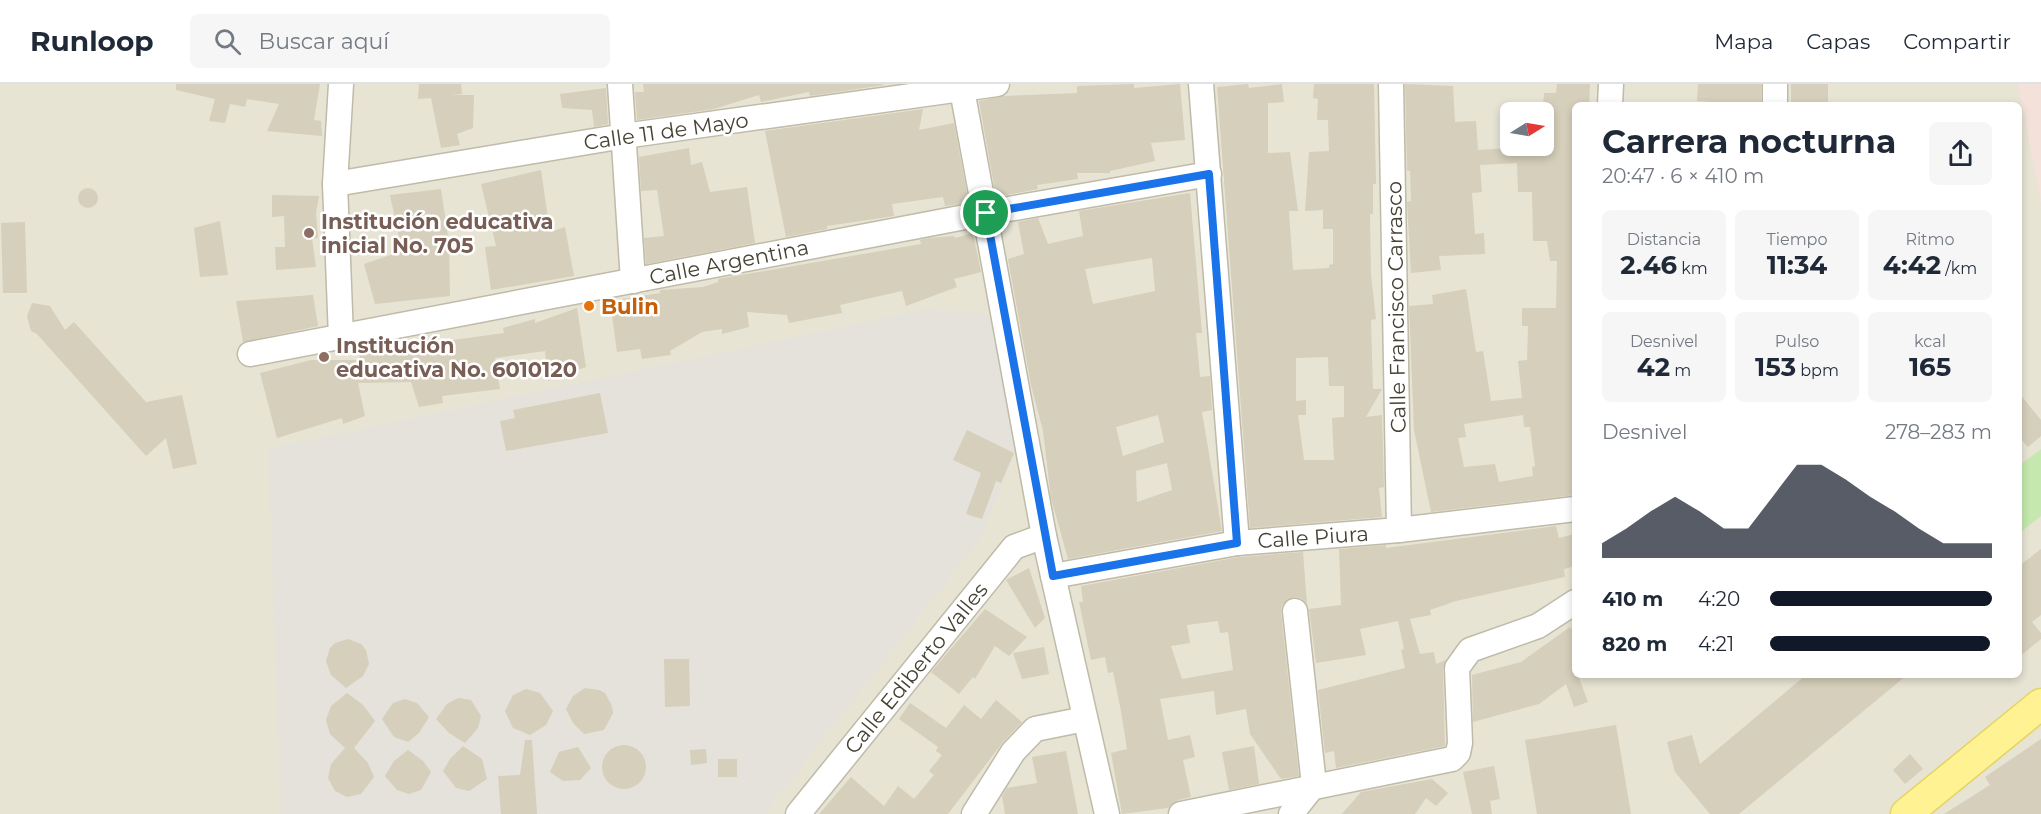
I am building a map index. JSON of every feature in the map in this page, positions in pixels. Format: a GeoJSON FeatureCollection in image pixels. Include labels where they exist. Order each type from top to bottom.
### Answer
{"type":"FeatureCollection","features":[{"type":"Feature","properties":{"kind":"main road"},"geometry":{"type":"LineString","coordinates":[[1906,814],[2041,704]]}},
{"type":"Feature","properties":{"kind":"street"},"geometry":{"type":"LineString","coordinates":[[341,84],[335,184],[341,337]]}},
{"type":"Feature","properties":{"kind":"street"},"geometry":{"type":"LineString","coordinates":[[620,84],[633,281]]}},
{"type":"Feature","properties":{"kind":"street","name":"Calle 11 de Mayo"},"geometry":{"type":"LineString","coordinates":[[335,184],[624,136],[962,86],[997,84]]}},
{"type":"Feature","properties":{"kind":"street"},"geometry":{"type":"LineString","coordinates":[[1201,84],[1237,543]]}},
{"type":"Feature","properties":{"kind":"street","name":"Calle Francisco Carrasco"},"geometry":{"type":"LineString","coordinates":[[1391,84],[1400,531]]}},
{"type":"Feature","properties":{"kind":"street"},"geometry":{"type":"LineString","coordinates":[[1610,102],[1611,84]]}},
{"type":"Feature","properties":{"kind":"street"},"geometry":{"type":"LineString","coordinates":[[1775,84],[1775,102]]}},
{"type":"Feature","properties":{"kind":"street"},"geometry":{"type":"LineString","coordinates":[[962,86],[1044,536],[1107,814]]}},
{"type":"Feature","properties":{"kind":"street","name":"Calle Argentina"},"geometry":{"type":"LineString","coordinates":[[250,354],[986,213],[1209,174]]}},
{"type":"Feature","properties":{"kind":"street","name":"Calle Piura"},"geometry":{"type":"LineString","coordinates":[[1053,576],[1237,543],[1400,531],[1572,509]]}},
{"type":"Feature","properties":{"kind":"street","name":"Calle Ediberto Valles"},"geometry":{"type":"LineString","coordinates":[[798,814],[1014,547],[1044,536]]}},
{"type":"Feature","properties":{"kind":"street"},"geometry":{"type":"LineString","coordinates":[[1181,814],[1314,785],[1452,759],[1458,753],[1460,744],[1457,668],[1470,650],[1538,626],[1572,604]]}},
{"type":"Feature","properties":{"kind":"street"},"geometry":{"type":"LineString","coordinates":[[1292,814],[1314,785],[1295,611]]}},
{"type":"Feature","properties":{"kind":"street"},"geometry":{"type":"LineString","coordinates":[[974,814],[1013,752],[1035,729],[1085,719]]}},
{"type":"Feature","properties":{"kind":"shaded area"},"geometry":{"type":"Polygon","coordinates":[[[0,84],[2041,84],[2041,814],[0,814],[0,84]]]}},
{"type":"Feature","properties":{"kind":"shaded area"},"geometry":{"type":"Polygon","coordinates":[[[2018,84],[2041,84],[2041,203],[2022,102],[2018,84]]]}},
{"type":"Feature","properties":{"kind":"shaded area"},"geometry":{"type":"Polygon","coordinates":[[[926,309],[988,314],[1016,449],[980,539],[764,814],[281,814],[268,449],[926,309]]]}},
{"type":"Feature","properties":{"kind":"green space"},"geometry":{"type":"Polygon","coordinates":[[[2041,449],[2041,516],[2022,531],[2022,464],[2041,449]]]}},
{"type":"Feature","properties":{"kind":"building"},"geometry":{"type":"Polygon","coordinates":[[[176,84],[320,84],[314,120],[321,121],[322,136],[267,131],[279,104],[247,99],[245,107],[230,104],[225,123],[209,121],[215,99],[176,90],[176,84]]]}},
{"type":"Feature","properties":{"kind":"building"},"geometry":{"type":"Polygon","coordinates":[[[419,84],[461,84],[462,94],[451,95],[474,95],[473,128],[457,134],[460,145],[441,148],[431,98],[418,99],[419,84]]]}},
{"type":"Feature","properties":{"kind":"building"},"geometry":{"type":"Polygon","coordinates":[[[643,84],[884,85],[810,96],[809,92],[761,102],[759,95],[714,109],[637,120],[635,92],[644,92],[643,84]]]}},
{"type":"Feature","properties":{"kind":"building"},"geometry":{"type":"Polygon","coordinates":[[[1134,84],[1134,88],[1180,84],[1185,140],[1151,143],[1155,161],[1110,171],[1110,173],[1077,173],[1078,179],[1037,185],[1038,189],[996,197],[979,101],[1003,96],[1077,93],[1077,86],[1134,84]]]}},
{"type":"Feature","properties":{"kind":"building"},"geometry":{"type":"Polygon","coordinates":[[[1248,84],[1249,88],[1282,84],[1284,102],[1268,103],[1268,153],[1290,152],[1298,211],[1289,211],[1293,270],[1329,268],[1329,265],[1333,264],[1333,229],[1323,229],[1323,210],[1305,211],[1309,152],[1329,151],[1328,120],[1317,120],[1318,99],[1313,98],[1314,84],[1374,84],[1376,184],[1373,184],[1373,214],[1370,214],[1371,275],[1376,319],[1371,320],[1373,389],[1382,389],[1366,417],[1382,415],[1384,487],[1379,488],[1382,517],[1250,528],[1217,87],[1248,84]],[[1328,357],[1296,358],[1296,401],[1306,400],[1306,415],[1298,415],[1304,460],[1334,460],[1332,418],[1344,417],[1344,386],[1329,386],[1328,357]]]}},
{"type":"Feature","properties":{"kind":"building"},"geometry":{"type":"Polygon","coordinates":[[[1405,84],[1453,86],[1455,122],[1476,121],[1478,150],[1500,149],[1500,156],[1554,156],[1554,102],[1543,102],[1544,93],[1556,93],[1557,84],[1590,84],[1589,102],[1572,102],[1572,495],[1431,512],[1414,430],[1409,306],[1433,304],[1432,295],[1466,289],[1476,352],[1483,351],[1491,401],[1522,398],[1518,361],[1527,360],[1528,326],[1522,326],[1522,308],[1556,308],[1557,261],[1550,261],[1547,241],[1533,241],[1532,192],[1518,192],[1517,163],[1480,165],[1482,192],[1472,193],[1475,234],[1484,233],[1485,254],[1439,256],[1441,270],[1411,273],[1407,202],[1411,201],[1410,171],[1407,171],[1405,84]],[[1523,415],[1464,424],[1466,437],[1458,438],[1464,467],[1495,464],[1499,482],[1533,476],[1532,467],[1535,466],[1530,427],[1524,427],[1523,415]]]}},
{"type":"Feature","properties":{"kind":"building"},"geometry":{"type":"Polygon","coordinates":[[[1698,84],[1761,84],[1761,102],[1697,101],[1698,84]]]}},
{"type":"Feature","properties":{"kind":"building"},"geometry":{"type":"Polygon","coordinates":[[[1791,84],[1828,84],[1828,102],[1791,102],[1791,84]]]}},
{"type":"Feature","properties":{"kind":"building"},"geometry":{"type":"Polygon","coordinates":[[[606,88],[608,124],[594,127],[592,110],[562,108],[560,94],[606,88]]]}},
{"type":"Feature","properties":{"kind":"building"},"geometry":{"type":"Polygon","coordinates":[[[923,109],[919,130],[954,123],[968,199],[965,203],[945,206],[943,197],[892,204],[894,216],[827,226],[827,229],[786,237],[765,131],[923,109]]]}},
{"type":"Feature","properties":{"kind":"building"},"geometry":{"type":"Polygon","coordinates":[[[689,148],[691,165],[702,162],[710,192],[747,187],[755,243],[646,264],[644,238],[664,236],[657,190],[641,191],[639,157],[689,148]]]}},
{"type":"Feature","properties":{"kind":"building"},"geometry":{"type":"Polygon","coordinates":[[[541,170],[550,232],[565,227],[574,276],[491,290],[485,247],[496,246],[481,184],[541,170]]]}},
{"type":"Feature","properties":{"kind":"building"},"geometry":{"type":"Polygon","coordinates":[[[88,188],[95,191],[98,198],[95,205],[88,208],[81,205],[78,198],[81,191],[88,188]]]}},
{"type":"Feature","properties":{"kind":"building"},"geometry":{"type":"Polygon","coordinates":[[[441,189],[449,243],[450,296],[375,304],[364,264],[402,251],[390,195],[441,189]]]}},
{"type":"Feature","properties":{"kind":"building"},"geometry":{"type":"Polygon","coordinates":[[[1190,193],[1202,333],[1196,333],[1200,377],[1210,376],[1212,410],[1202,412],[1222,531],[1068,559],[1051,498],[1043,431],[1031,385],[1008,259],[1024,254],[1018,222],[1038,218],[1048,244],[1083,236],[1079,211],[1190,193]],[[1152,258],[1085,269],[1093,304],[1155,291],[1152,258]],[[1158,415],[1116,427],[1123,456],[1164,442],[1158,415]],[[1167,463],[1136,471],[1137,502],[1172,490],[1167,463]]]}},
{"type":"Feature","properties":{"kind":"building"},"geometry":{"type":"Polygon","coordinates":[[[272,195],[319,196],[316,213],[318,238],[312,238],[316,267],[276,270],[275,247],[285,247],[284,216],[272,217],[272,195]]]}},
{"type":"Feature","properties":{"kind":"building"},"geometry":{"type":"Polygon","coordinates":[[[220,221],[228,275],[200,277],[194,228],[220,221]]]}},
{"type":"Feature","properties":{"kind":"building"},"geometry":{"type":"Polygon","coordinates":[[[25,222],[27,293],[3,293],[1,223],[25,222]]]}},
{"type":"Feature","properties":{"kind":"building"},"geometry":{"type":"Polygon","coordinates":[[[973,233],[981,272],[954,279],[957,287],[906,306],[902,291],[840,305],[842,313],[789,323],[787,315],[747,312],[749,327],[722,334],[722,329],[702,332],[670,351],[671,355],[642,359],[640,349],[617,352],[610,301],[660,293],[660,290],[703,287],[718,282],[718,279],[921,244],[920,240],[929,238],[954,236],[955,238],[973,233]]]}},
{"type":"Feature","properties":{"kind":"building"},"geometry":{"type":"Polygon","coordinates":[[[313,295],[318,326],[243,342],[236,301],[313,295]]]}},
{"type":"Feature","properties":{"kind":"building"},"geometry":{"type":"Polygon","coordinates":[[[32,303],[50,306],[65,330],[74,322],[146,402],[182,395],[197,464],[173,469],[166,438],[146,456],[37,334],[31,331],[27,316],[32,303]]]}},
{"type":"Feature","properties":{"kind":"building"},"geometry":{"type":"Polygon","coordinates":[[[577,308],[586,367],[548,381],[545,351],[495,358],[500,389],[442,396],[443,403],[419,407],[411,382],[358,383],[365,416],[343,424],[342,418],[277,438],[260,373],[311,360],[360,360],[359,352],[387,344],[454,345],[453,340],[504,333],[503,328],[535,319],[535,323],[577,308]]]}},
{"type":"Feature","properties":{"kind":"building"},"geometry":{"type":"Polygon","coordinates":[[[600,393],[608,433],[506,451],[500,421],[515,418],[513,410],[600,393]]]}},
{"type":"Feature","properties":{"kind":"building"},"geometry":{"type":"Polygon","coordinates":[[[2022,397],[2041,420],[2041,436],[2028,447],[2022,440],[2022,397]]]}},
{"type":"Feature","properties":{"kind":"building"},"geometry":{"type":"Polygon","coordinates":[[[967,430],[1014,453],[1001,483],[996,481],[982,519],[966,514],[981,473],[953,460],[967,430]]]}},
{"type":"Feature","properties":{"kind":"building"},"geometry":{"type":"Polygon","coordinates":[[[1556,526],[1559,538],[1572,535],[1572,567],[1564,569],[1565,577],[1456,601],[1430,610],[1431,615],[1410,619],[1420,654],[1434,652],[1436,664],[1446,660],[1443,669],[1445,746],[1336,768],[1334,751],[1325,753],[1318,690],[1405,668],[1401,650],[1404,649],[1398,621],[1360,629],[1366,655],[1316,663],[1309,609],[1341,605],[1339,549],[1386,545],[1386,548],[1556,526]]]}},
{"type":"Feature","properties":{"kind":"building"},"geometry":{"type":"Polygon","coordinates":[[[2041,549],[2041,615],[2032,622],[2041,633],[2041,639],[2022,655],[2022,564],[2041,549]]]}},
{"type":"Feature","properties":{"kind":"building"},"geometry":{"type":"Polygon","coordinates":[[[1303,552],[1307,604],[1301,598],[1293,597],[1282,605],[1281,613],[1299,776],[1281,779],[1250,734],[1246,709],[1216,715],[1214,691],[1160,699],[1168,740],[1190,735],[1195,757],[1183,760],[1191,797],[1178,800],[1168,808],[1122,814],[1111,753],[1127,749],[1121,711],[1113,672],[1108,673],[1105,657],[1091,660],[1079,602],[1083,602],[1081,586],[1239,557],[1303,552]],[[1218,621],[1187,625],[1190,643],[1171,646],[1182,679],[1233,670],[1228,632],[1220,633],[1218,621]]]}},
{"type":"Feature","properties":{"kind":"building"},"geometry":{"type":"Polygon","coordinates":[[[1029,568],[1045,618],[1035,628],[1006,580],[1029,568]]]}},
{"type":"Feature","properties":{"kind":"building"},"geometry":{"type":"Polygon","coordinates":[[[985,609],[1027,637],[1009,656],[995,646],[975,679],[973,677],[959,694],[931,672],[985,609]]]}},
{"type":"Feature","properties":{"kind":"building"},"geometry":{"type":"Polygon","coordinates":[[[1570,627],[1572,630],[1572,678],[1579,678],[1588,702],[1574,707],[1566,684],[1539,704],[1473,722],[1472,675],[1521,662],[1570,627]]]}},
{"type":"Feature","properties":{"kind":"building"},"geometry":{"type":"Polygon","coordinates":[[[348,639],[361,644],[366,650],[369,664],[363,676],[346,688],[331,675],[326,661],[330,648],[335,643],[348,639]]]}},
{"type":"Feature","properties":{"kind":"building"},"geometry":{"type":"Polygon","coordinates":[[[1044,647],[1049,674],[1022,679],[1013,653],[1044,647]]]}},
{"type":"Feature","properties":{"kind":"building"},"geometry":{"type":"Polygon","coordinates":[[[664,659],[689,659],[690,706],[665,707],[664,659]]]}},
{"type":"Feature","properties":{"kind":"building"},"geometry":{"type":"Polygon","coordinates":[[[1802,678],[1903,678],[1739,814],[1710,814],[1675,772],[1667,742],[1692,735],[1700,764],[1802,678]]]}},
{"type":"Feature","properties":{"kind":"building"},"geometry":{"type":"Polygon","coordinates":[[[585,688],[605,693],[612,706],[613,713],[604,730],[584,734],[573,723],[566,709],[573,696],[585,688]]]}},
{"type":"Feature","properties":{"kind":"building"},"geometry":{"type":"Polygon","coordinates":[[[526,689],[540,693],[553,711],[546,725],[530,735],[513,728],[505,711],[513,695],[526,689]]]}},
{"type":"Feature","properties":{"kind":"building"},"geometry":{"type":"Polygon","coordinates":[[[347,693],[363,705],[375,721],[354,748],[368,763],[374,777],[361,794],[347,797],[335,791],[328,778],[331,764],[345,748],[330,734],[326,720],[331,706],[347,693]]]}},
{"type":"Feature","properties":{"kind":"building"},"geometry":{"type":"Polygon","coordinates":[[[458,698],[471,700],[481,716],[478,728],[465,743],[449,733],[436,719],[447,704],[458,698]]]}},
{"type":"Feature","properties":{"kind":"building"},"geometry":{"type":"Polygon","coordinates":[[[405,699],[417,703],[429,717],[419,733],[408,742],[394,737],[382,719],[393,703],[405,699]]]}},
{"type":"Feature","properties":{"kind":"building"},"geometry":{"type":"Polygon","coordinates":[[[996,700],[1022,722],[1003,742],[948,814],[819,814],[851,777],[884,806],[898,786],[914,799],[934,775],[929,771],[942,755],[936,751],[938,747],[899,719],[910,703],[946,728],[964,705],[981,719],[996,700]]]}},
{"type":"Feature","properties":{"kind":"building"},"geometry":{"type":"Polygon","coordinates":[[[1616,725],[1631,814],[1537,814],[1525,740],[1616,725]]]}},
{"type":"Feature","properties":{"kind":"building"},"geometry":{"type":"Polygon","coordinates":[[[2041,739],[2041,814],[1944,814],[1990,785],[1985,777],[2041,739]]]}},
{"type":"Feature","properties":{"kind":"building"},"geometry":{"type":"Polygon","coordinates":[[[525,740],[532,740],[537,814],[501,814],[498,776],[520,775],[525,740]]]}},
{"type":"Feature","properties":{"kind":"building"},"geometry":{"type":"Polygon","coordinates":[[[624,745],[633,746],[640,751],[645,758],[645,776],[640,783],[633,788],[624,789],[615,788],[608,783],[603,776],[602,767],[603,758],[608,751],[615,746],[624,745]]]}},
{"type":"Feature","properties":{"kind":"building"},"geometry":{"type":"Polygon","coordinates":[[[463,746],[482,759],[487,779],[469,791],[456,788],[443,771],[450,759],[463,746]]]}},
{"type":"Feature","properties":{"kind":"building"},"geometry":{"type":"Polygon","coordinates":[[[1254,746],[1259,784],[1229,790],[1222,752],[1254,746]]]}},
{"type":"Feature","properties":{"kind":"building"},"geometry":{"type":"Polygon","coordinates":[[[578,747],[591,768],[580,780],[563,781],[550,772],[559,752],[578,747]]]}},
{"type":"Feature","properties":{"kind":"building"},"geometry":{"type":"Polygon","coordinates":[[[706,749],[707,763],[691,765],[690,750],[706,749]]]}},
{"type":"Feature","properties":{"kind":"building"},"geometry":{"type":"Polygon","coordinates":[[[408,750],[423,761],[431,772],[421,790],[409,794],[397,790],[385,776],[394,761],[408,750]]]}},
{"type":"Feature","properties":{"kind":"building"},"geometry":{"type":"Polygon","coordinates":[[[1066,751],[1078,814],[1005,814],[1002,796],[1007,788],[1037,783],[1032,757],[1066,751]]]}},
{"type":"Feature","properties":{"kind":"building"},"geometry":{"type":"Polygon","coordinates":[[[1910,754],[1923,769],[1905,784],[1893,770],[1910,754]]]}},
{"type":"Feature","properties":{"kind":"building"},"geometry":{"type":"Polygon","coordinates":[[[718,759],[737,759],[737,777],[718,777],[718,759]]]}},
{"type":"Feature","properties":{"kind":"building"},"geometry":{"type":"Polygon","coordinates":[[[1494,766],[1500,799],[1490,801],[1492,814],[1472,814],[1463,772],[1494,766]]]}},
{"type":"Feature","properties":{"kind":"building"},"geometry":{"type":"Polygon","coordinates":[[[1432,779],[1448,793],[1436,806],[1426,798],[1415,814],[1342,814],[1361,792],[1432,779]]]}},
{"type":"Feature","properties":{"kind":"place","name":"Institución educativa inicial No. 705"},"geometry":{"type":"Point","coordinates":[309,233]}},
{"type":"Feature","properties":{"kind":"place","name":"Bulin"},"geometry":{"type":"Point","coordinates":[589,306]}},
{"type":"Feature","properties":{"kind":"place","name":"Institución educativa No. 6010120"},"geometry":{"type":"Point","coordinates":[324,357]}},
{"type":"Feature","properties":{"kind":"route"},"geometry":{"type":"LineString","coordinates":[[1209,174],[1237,543],[1053,576],[986,213],[1209,174]]}}]}
